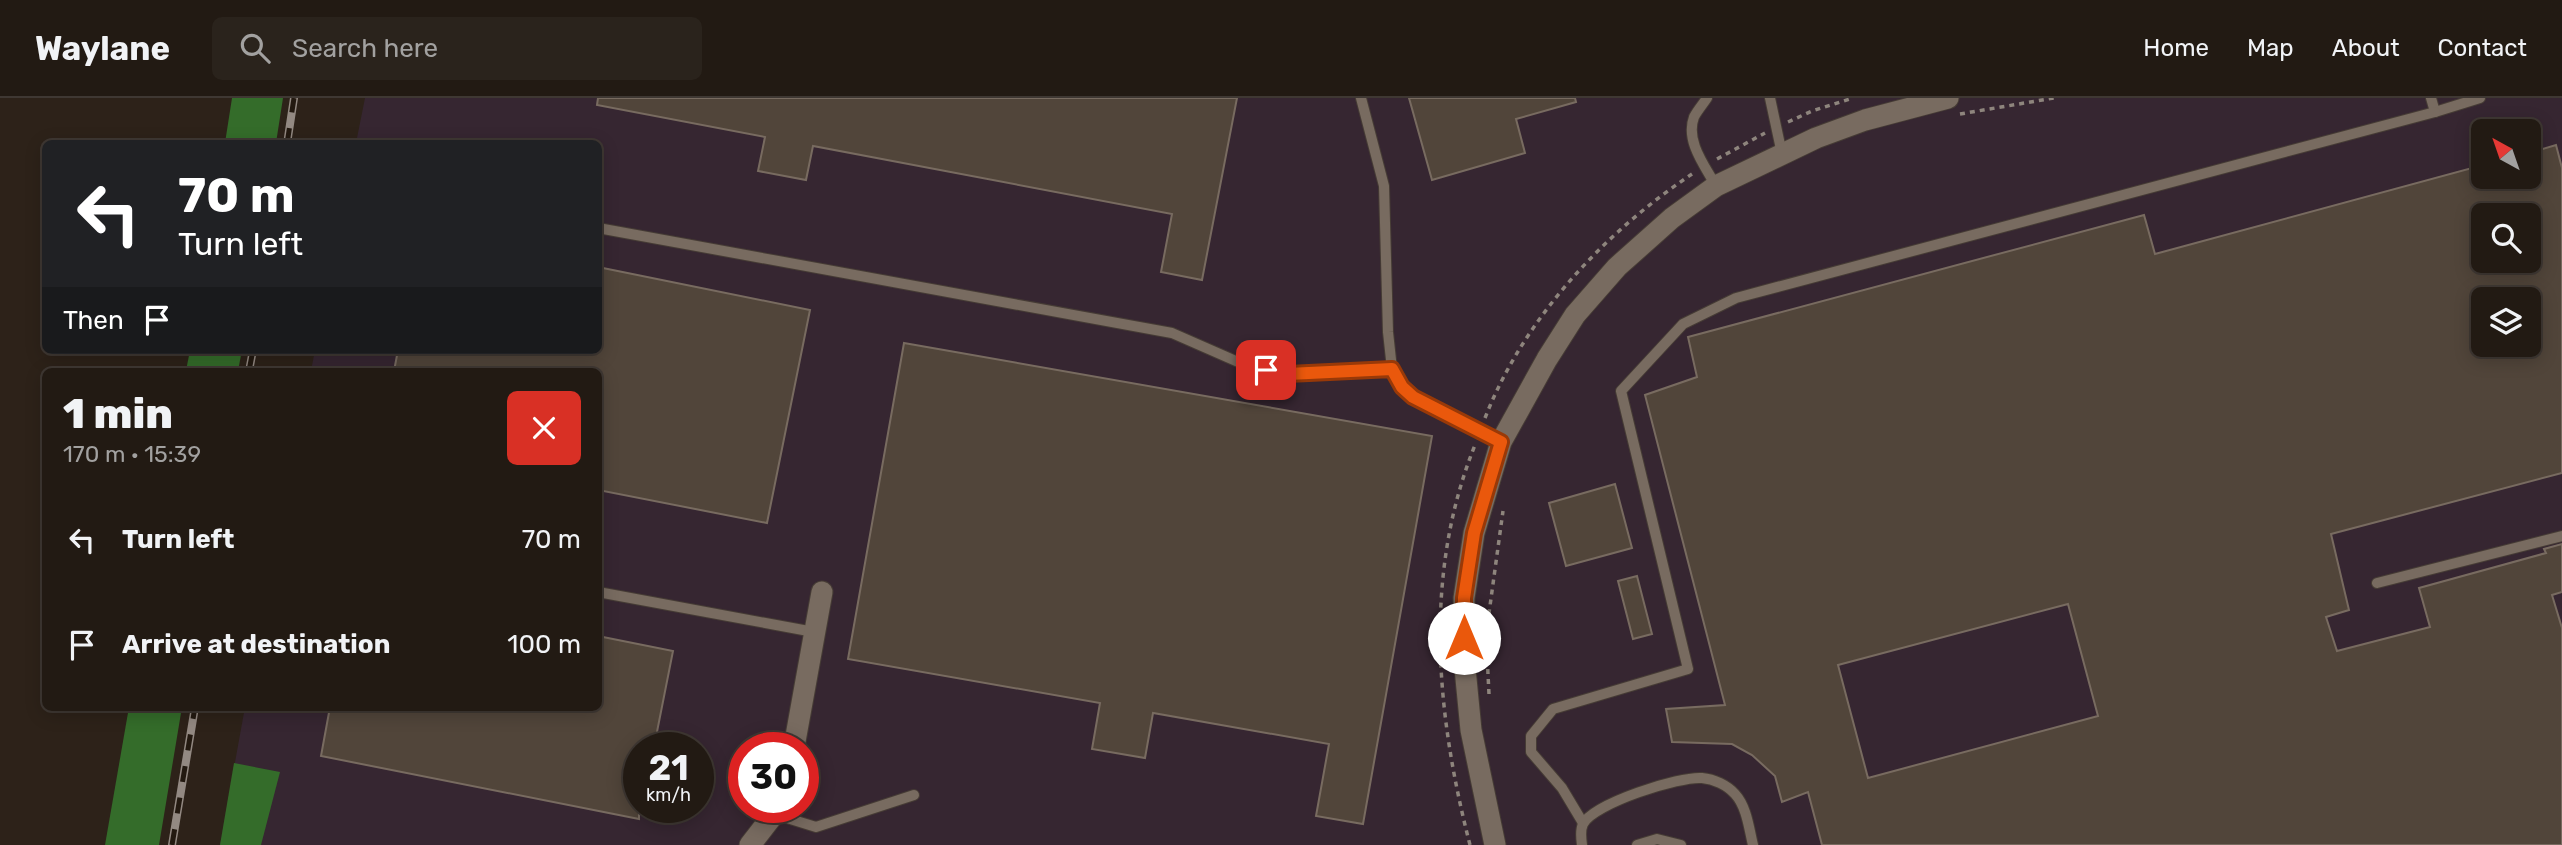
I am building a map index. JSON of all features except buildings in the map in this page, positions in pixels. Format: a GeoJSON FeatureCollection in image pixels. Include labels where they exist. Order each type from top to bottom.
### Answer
{"type":"FeatureCollection","features":[{"type":"Feature","properties":{"kind":"street"},"geometry":{"type":"LineString","coordinates":[[1495,845],[1471,730],[1464,658],[1464,598],[1474,533],[1501,442],[1547,359],[1575,315],[1617,267],[1672,218],[1716,186],[1782,153],[1865,120],[1953,106]]}},
{"type":"Feature","properties":{"kind":"street"},"geometry":{"type":"LineString","coordinates":[[797,732],[822,592]]}},
{"type":"Feature","properties":{"kind":"street"},"geometry":{"type":"LineString","coordinates":[[750,845],[766,823]]}},
{"type":"Feature","properties":{"kind":"lane"},"geometry":{"type":"LineString","coordinates":[[1361,98],[1384,186],[1388,332],[1392,369],[1402,387],[1413,397],[1501,442]]}},
{"type":"Feature","properties":{"kind":"lane"},"geometry":{"type":"LineString","coordinates":[[1707,98],[1694,117],[1692,134],[1698,155],[1716,186]]}},
{"type":"Feature","properties":{"kind":"lane"},"geometry":{"type":"LineString","coordinates":[[1770,98],[1782,153]]}},
{"type":"Feature","properties":{"kind":"lane"},"geometry":{"type":"LineString","coordinates":[[2431,98],[2435,112]]}},
{"type":"Feature","properties":{"kind":"lane"},"geometry":{"type":"LineString","coordinates":[[1583,823],[1562,788],[1531,752],[1531,736],[1553,709],[1688,668],[1621,391],[1683,324],[1736,298],[2480,98]]}},
{"type":"Feature","properties":{"kind":"lane"},"geometry":{"type":"LineString","coordinates":[[602,229],[1171,333],[1245,365],[1288,374],[1392,369]]}},
{"type":"Feature","properties":{"kind":"lane"},"geometry":{"type":"LineString","coordinates":[[2376,583],[2562,536]]}},
{"type":"Feature","properties":{"kind":"lane"},"geometry":{"type":"LineString","coordinates":[[602,593],[814,632]]}},
{"type":"Feature","properties":{"kind":"lane"},"geometry":{"type":"LineString","coordinates":[[1582,845],[1583,823],[1594,812],[1612,802],[1685,779],[1702,778],[1716,781],[1738,796],[1753,845]]}},
{"type":"Feature","properties":{"kind":"lane"},"geometry":{"type":"LineString","coordinates":[[806,823],[816,827],[914,795]]}},
{"type":"Feature","properties":{"kind":"lane"},"geometry":{"type":"LineString","coordinates":[[1637,845],[1657,839],[1681,845]]}},
{"type":"Feature","properties":{"kind":"path"},"geometry":{"type":"LineString","coordinates":[[1471,845],[1443,699],[1439,645],[1443,577],[1464,471],[1513,363],[1567,284],[1644,209],[1704,166],[1776,127],[1812,111],[1853,98]]}},
{"type":"Feature","properties":{"kind":"path"},"geometry":{"type":"LineString","coordinates":[[1953,106],[2054,98]]}},
{"type":"Feature","properties":{"kind":"path"},"geometry":{"type":"LineString","coordinates":[[1489,703],[1486,635],[1504,501]]}},
{"type":"Feature","properties":{"kind":"shaded area"},"geometry":{"type":"Polygon","coordinates":[[[365,98],[2562,98],[2562,845],[220,845],[244,711],[602,711],[602,368],[312,368],[314,354],[602,354],[602,140],[357,140],[365,98]]]}},
{"type":"Feature","properties":{"kind":"green space"},"geometry":{"type":"Polygon","coordinates":[[[232,98],[283,98],[276,140],[225,140],[232,98]]]}},
{"type":"Feature","properties":{"kind":"green space"},"geometry":{"type":"Polygon","coordinates":[[[189,354],[241,354],[239,368],[187,368],[189,354]]]}},
{"type":"Feature","properties":{"kind":"green space"},"geometry":{"type":"Polygon","coordinates":[[[128,711],[181,711],[159,845],[105,845],[128,711]]]}},
{"type":"Feature","properties":{"kind":"green space"},"geometry":{"type":"Polygon","coordinates":[[[234,763],[280,772],[261,845],[220,845],[234,763]]]}},
{"type":"Feature","properties":{"kind":"railway"},"geometry":{"type":"LineString","coordinates":[[288,140],[294,98]]}},
{"type":"Feature","properties":{"kind":"railway"},"geometry":{"type":"LineString","coordinates":[[250,368],[252,354]]}},
{"type":"Feature","properties":{"kind":"railway"},"geometry":{"type":"LineString","coordinates":[[172,845],[194,711]]}},
{"type":"Feature","properties":{"kind":"route"},"geometry":{"type":"LineString","coordinates":[[1266,370],[1288,374],[1392,369],[1402,387],[1413,397],[1501,442],[1474,533],[1464,598],[1464,638]]}}]}
